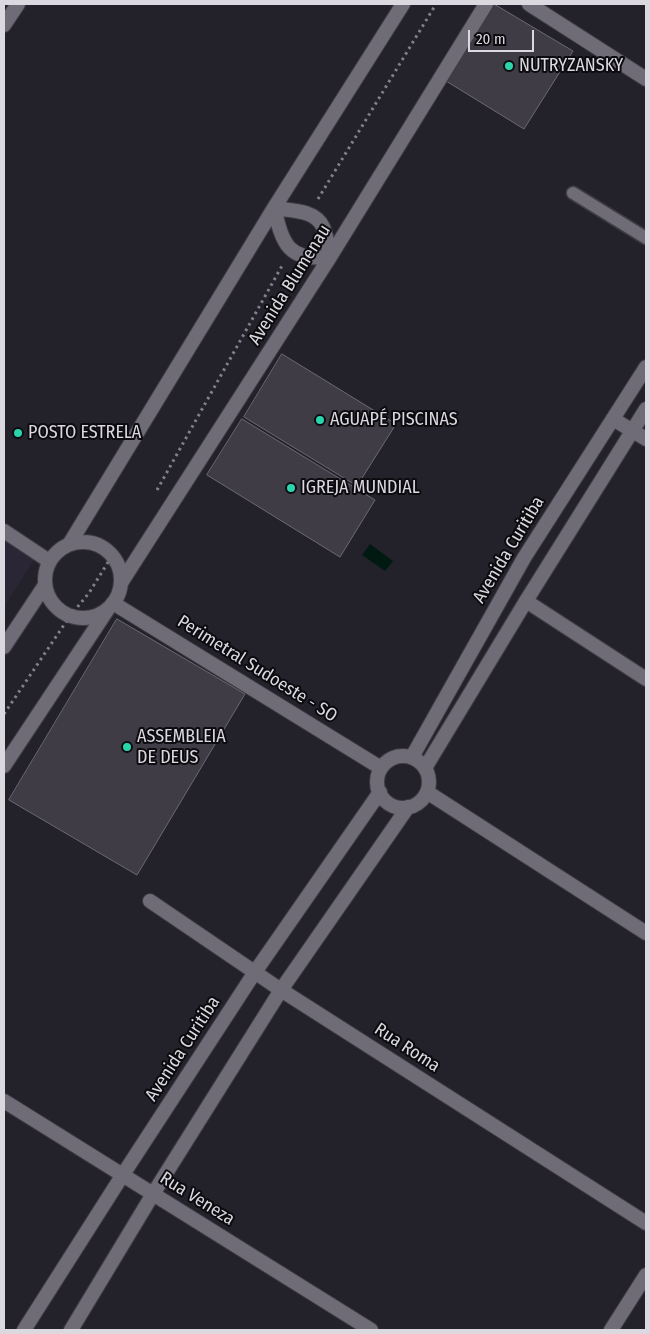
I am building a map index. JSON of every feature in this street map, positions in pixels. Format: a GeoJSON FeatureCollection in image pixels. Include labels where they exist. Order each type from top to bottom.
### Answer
{"type":"FeatureCollection","features":[{"type":"Feature","properties":{"kind":"street"},"geometry":{"type":"LineString","coordinates":[[4,25],[18,4]]}},
{"type":"Feature","properties":{"kind":"street"},"geometry":{"type":"LineString","coordinates":[[111,605],[101,613],[91,617],[80,618],[70,616],[53,604],[45,585],[45,573],[49,561],[70,543],[274,208],[403,4]]}},
{"type":"Feature","properties":{"kind":"street","name":"Avenida Blumenau"},"geometry":{"type":"LineString","coordinates":[[121,583],[330,257],[486,4]]}},
{"type":"Feature","properties":{"kind":"street"},"geometry":{"type":"LineString","coordinates":[[529,4],[646,79]]}},
{"type":"Feature","properties":{"kind":"street"},"geometry":{"type":"LineString","coordinates":[[274,208],[310,213],[323,226],[330,257],[307,258],[291,250],[281,237],[274,208]]}},
{"type":"Feature","properties":{"kind":"street","name":"Avenida Curitiba"},"geometry":{"type":"LineString","coordinates":[[412,757],[524,558],[646,367]]}},
{"type":"Feature","properties":{"kind":"street"},"geometry":{"type":"LineString","coordinates":[[425,768],[526,601],[646,410]]}},
{"type":"Feature","properties":{"kind":"street"},"geometry":{"type":"LineString","coordinates":[[613,418],[646,440]]}},
{"type":"Feature","properties":{"kind":"street"},"geometry":{"type":"LineString","coordinates":[[4,532],[49,561]]}},
{"type":"Feature","properties":{"kind":"street"},"geometry":{"type":"LineString","coordinates":[[4,766],[117,597],[121,583],[118,564],[113,556],[98,545],[89,542],[70,543]]}},
{"type":"Feature","properties":{"kind":"street"},"geometry":{"type":"LineString","coordinates":[[4,647],[45,585]]}},
{"type":"Feature","properties":{"kind":"street"},"geometry":{"type":"LineString","coordinates":[[526,601],[646,678]]}},
{"type":"Feature","properties":{"kind":"street","name":"Perimetral Sudoeste - SO"},"geometry":{"type":"LineString","coordinates":[[111,605],[381,768]]}},
{"type":"Feature","properties":{"kind":"street"},"geometry":{"type":"LineString","coordinates":[[395,757],[412,757],[419,761],[429,775],[427,792],[423,799],[416,804],[408,807],[399,807],[384,799],[377,784],[378,775],[381,768],[395,757]]}},
{"type":"Feature","properties":{"kind":"street","name":"Avenida Curitiba"},"geometry":{"type":"LineString","coordinates":[[24,1330],[255,972],[380,792]]}},
{"type":"Feature","properties":{"kind":"street"},"geometry":{"type":"LineString","coordinates":[[427,792],[646,933]]}},
{"type":"Feature","properties":{"kind":"street"},"geometry":{"type":"LineString","coordinates":[[71,1330],[153,1194],[281,990],[408,807]]}},
{"type":"Feature","properties":{"kind":"street","name":"Rua Roma"},"geometry":{"type":"LineString","coordinates":[[150,902],[281,990],[646,1223]]}},
{"type":"Feature","properties":{"kind":"street","name":"Rua Veneza"},"geometry":{"type":"LineString","coordinates":[[4,1101],[371,1330]]}},
{"type":"Feature","properties":{"kind":"street"},"geometry":{"type":"LineString","coordinates":[[611,1330],[646,1275]]}},
{"type":"Feature","properties":{"kind":"lane"},"geometry":{"type":"LineString","coordinates":[[573,193],[646,238]]}},
{"type":"Feature","properties":{"kind":"path"},"geometry":{"type":"LineString","coordinates":[[310,213],[436,4]]}},
{"type":"Feature","properties":{"kind":"path"},"geometry":{"type":"LineString","coordinates":[[153,496],[291,250]]}},
{"type":"Feature","properties":{"kind":"path"},"geometry":{"type":"LineString","coordinates":[[4,714],[70,616],[90,593],[113,556],[124,545]]}},
{"type":"Feature","properties":{"kind":"shaded area"},"geometry":{"type":"Polygon","coordinates":[[[4,539],[35,558],[4,607],[4,539]]]}},
{"type":"Feature","properties":{"kind":"shaded area"},"geometry":{"type":"Polygon","coordinates":[[[370,544],[393,561],[385,571],[362,555],[370,544]]]}},
{"type":"Feature","properties":{"kind":"building","name":"NUTRYZANSKY"},"geometry":{"type":"Polygon","coordinates":[[[494,4],[573,51],[524,129],[446,81],[494,4]]]}},
{"type":"Feature","properties":{"kind":"building","name":"AGUAPÉ PISCINAS"},"geometry":{"type":"Polygon","coordinates":[[[282,354],[396,424],[357,486],[244,417],[282,354]]]}},
{"type":"Feature","properties":{"kind":"building","name":"IGREJA MUNDIAL"},"geometry":{"type":"Polygon","coordinates":[[[242,419],[375,500],[340,557],[207,475],[242,419]]]}},
{"type":"Feature","properties":{"kind":"building","name":"ASSEMBLEIA DE DEUS"},"geometry":{"type":"Polygon","coordinates":[[[117,619],[245,694],[137,875],[9,800],[117,619]]]}},
{"type":"Feature","properties":{"kind":"place","name":"NUTRYZANSKY"},"geometry":{"type":"Point","coordinates":[509,66]}},
{"type":"Feature","properties":{"kind":"place","name":"AGUAPÉ PISCINAS"},"geometry":{"type":"Point","coordinates":[320,420]}},
{"type":"Feature","properties":{"kind":"place","name":"POSTO ESTRELA"},"geometry":{"type":"Point","coordinates":[18,433]}},
{"type":"Feature","properties":{"kind":"place","name":"IGREJA MUNDIAL"},"geometry":{"type":"Point","coordinates":[291,488]}},
{"type":"Feature","properties":{"kind":"place","name":"ASSEMBLEIA DE DEUS"},"geometry":{"type":"Point","coordinates":[127,747]}}]}
